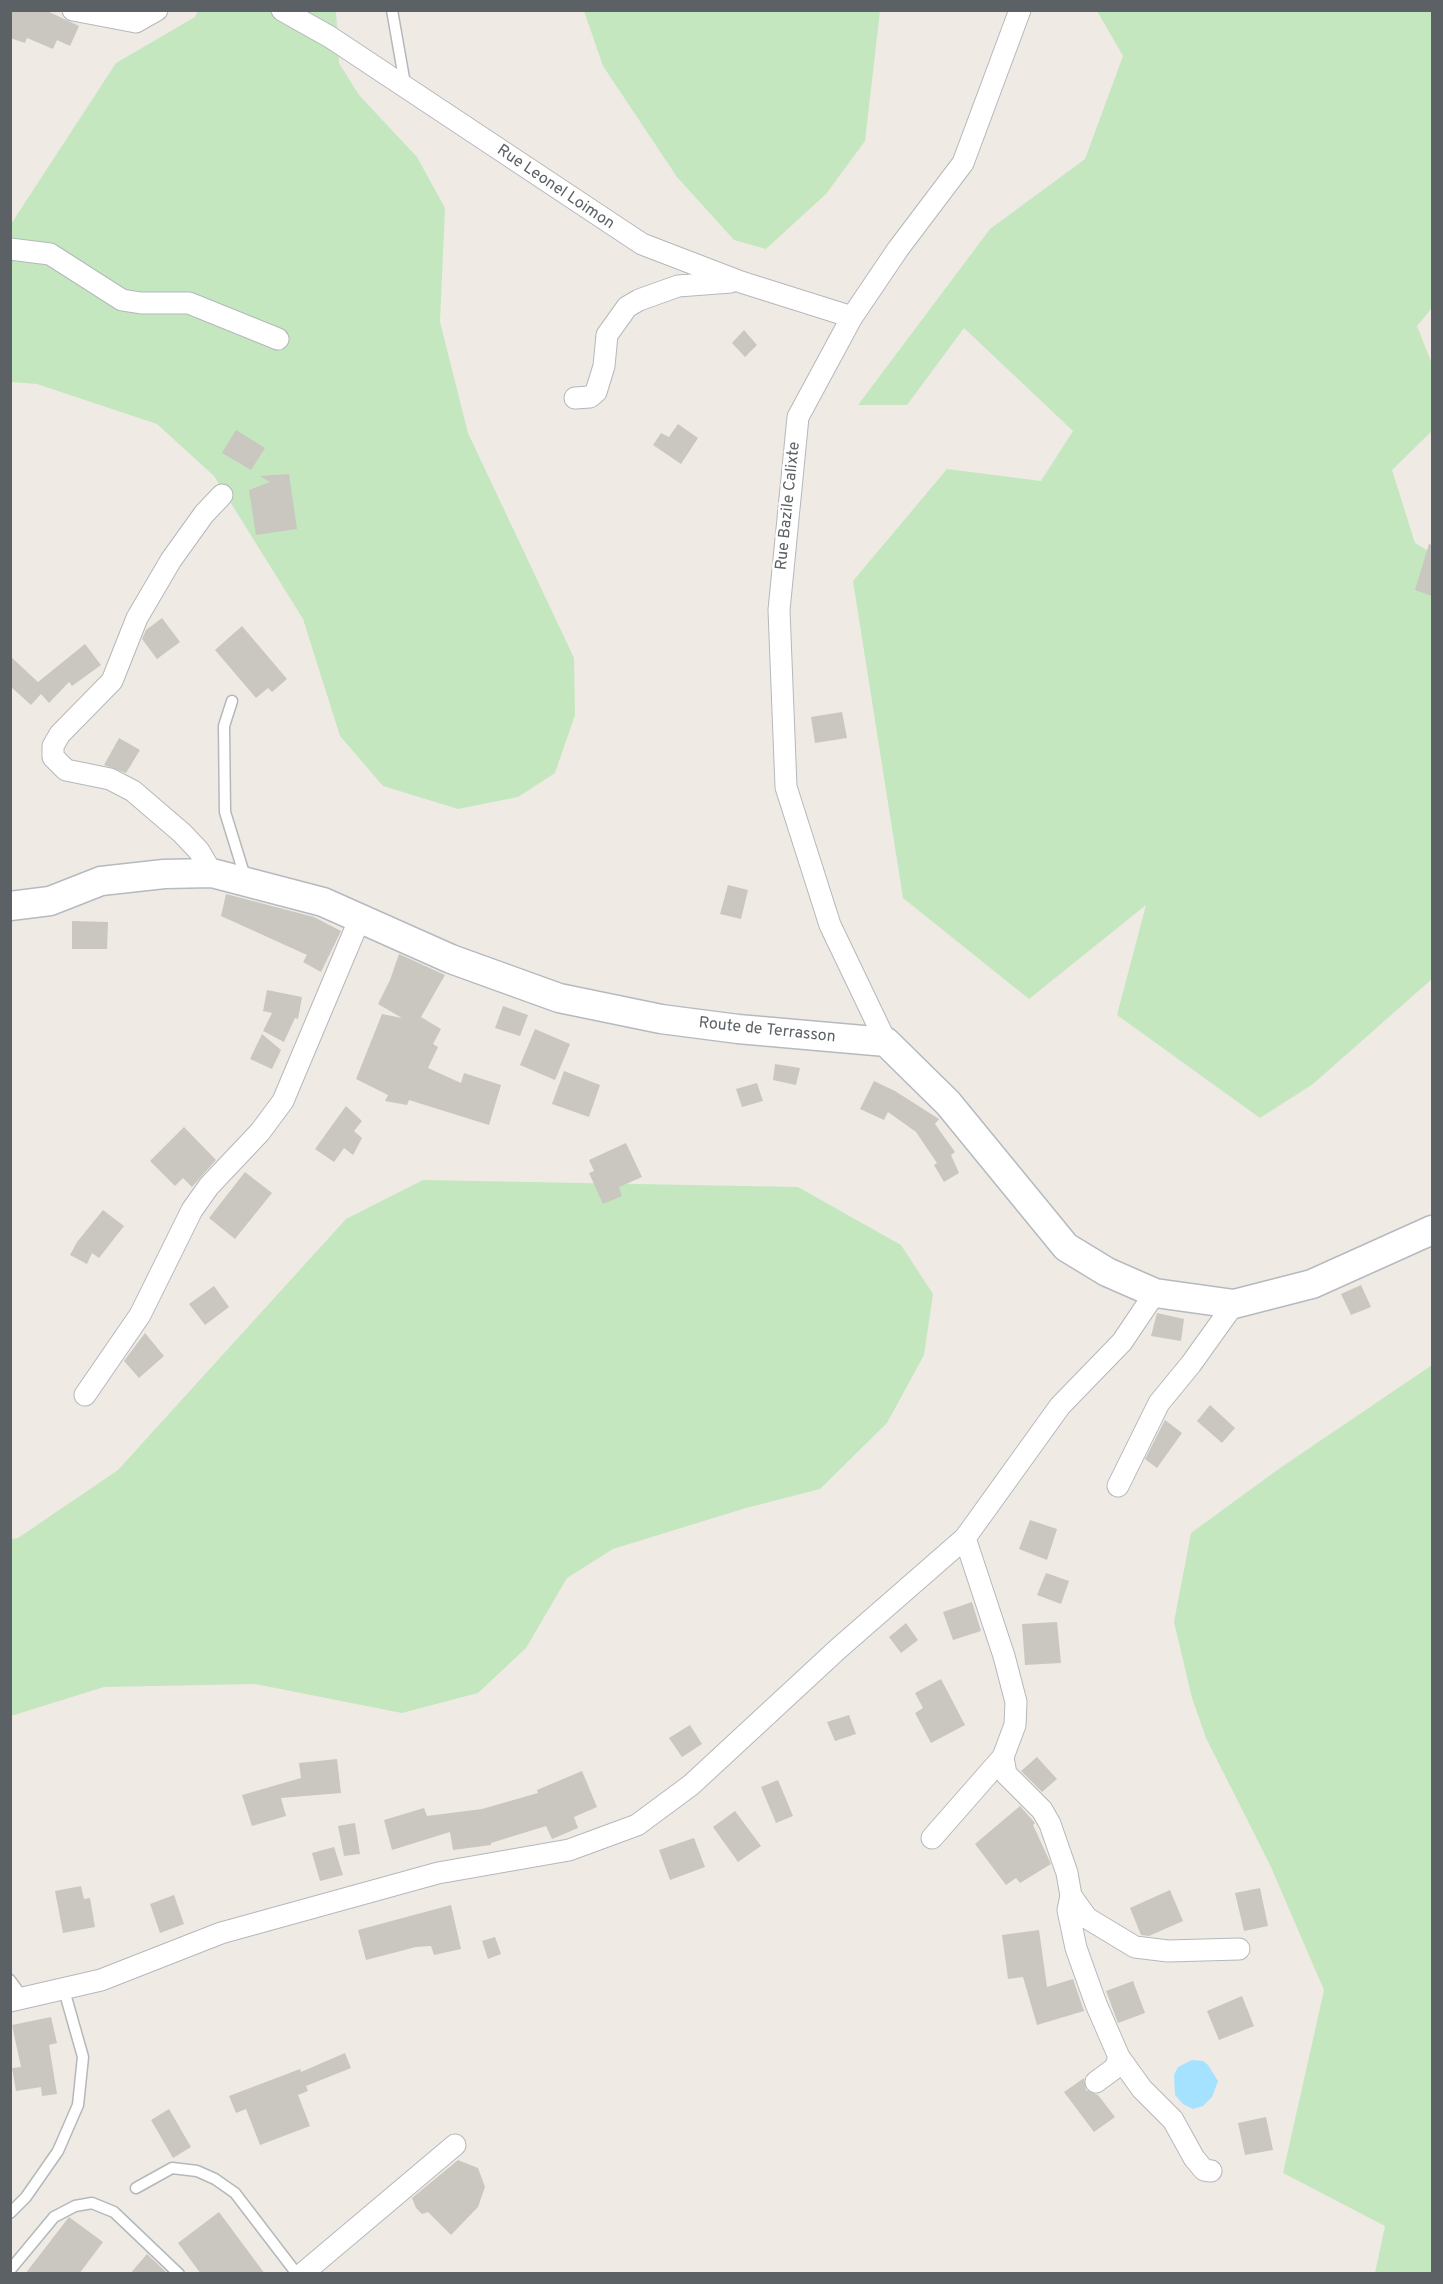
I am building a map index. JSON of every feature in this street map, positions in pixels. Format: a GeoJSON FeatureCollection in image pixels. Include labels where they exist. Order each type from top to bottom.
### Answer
{"type":"FeatureCollection","features":[{"type":"Feature","properties":{"kind":"street"},"geometry":{"type":"LineString","coordinates":[[74,10],[136,22],[157,10]]}},
{"type":"Feature","properties":{"kind":"street","name":"Rue Leonel Loimon"},"geometry":{"type":"LineString","coordinates":[[282,10],[330,37],[642,244],[741,282],[852,317]]}},
{"type":"Feature","properties":{"kind":"street","name":"Rue Bazile Calixte"},"geometry":{"type":"LineString","coordinates":[[886,1042],[830,925],[786,786],[779,610],[798,417],[852,317],[898,249],[963,163],[1020,10]]}},
{"type":"Feature","properties":{"kind":"street"},"geometry":{"type":"LineString","coordinates":[[10,249],[50,254],[122,300],[141,303],[189,303],[278,339]]}},
{"type":"Feature","properties":{"kind":"street"},"geometry":{"type":"LineString","coordinates":[[575,398],[590,397],[596,392],[604,366],[607,335],[627,307],[646,296],[678,286],[741,282]]}},
{"type":"Feature","properties":{"kind":"street"},"geometry":{"type":"LineString","coordinates":[[212,873],[199,851],[182,833],[133,791],[111,779],[66,770],[53,757],[53,746],[60,734],[112,681],[137,618],[171,560],[204,514],[222,495]]}},
{"type":"Feature","properties":{"kind":"street","name":"Route de Terrasson"},"geometry":{"type":"LineString","coordinates":[[10,906],[50,901],[101,881],[164,874],[212,873],[246,880],[323,902],[451,958],[560,998],[661,1019],[738,1029],[886,1042]]}},
{"type":"Feature","properties":{"kind":"street"},"geometry":{"type":"LineString","coordinates":[[86,1395],[140,1316],[192,1210],[209,1186],[260,1132],[283,1101],[360,918]]}},
{"type":"Feature","properties":{"kind":"street"},"geometry":{"type":"LineString","coordinates":[[886,1042],[948,1103],[1066,1247],[1107,1272],[1155,1293],[1234,1304],[1312,1284],[1432,1230]]}},
{"type":"Feature","properties":{"kind":"street"},"geometry":{"type":"LineString","coordinates":[[17,2000],[101,1980],[221,1933],[438,1874],[570,1850],[637,1825],[691,1785],[839,1648],[965,1538],[1060,1406],[1122,1342],[1155,1293]]}},
{"type":"Feature","properties":{"kind":"street"},"geometry":{"type":"LineString","coordinates":[[1118,1486],[1159,1403],[1191,1364],[1234,1304]]}},
{"type":"Feature","properties":{"kind":"street"},"geometry":{"type":"LineString","coordinates":[[932,1838],[1003,1757],[1015,1725],[1016,1702],[1004,1656],[965,1538]]}},
{"type":"Feature","properties":{"kind":"street"},"geometry":{"type":"LineString","coordinates":[[1003,1757],[1006,1774],[1042,1810],[1050,1824],[1067,1872],[1071,1896],[1068,1910],[1076,1948],[1096,2004],[1119,2057],[1142,2089],[1173,2120],[1194,2158],[1204,2170],[1211,2171]]}},
{"type":"Feature","properties":{"kind":"street"},"geometry":{"type":"LineString","coordinates":[[1071,1896],[1087,1918],[1135,1947],[1168,1951],[1239,1949]]}},
{"type":"Feature","properties":{"kind":"street"},"geometry":{"type":"LineString","coordinates":[[1096,2082],[1115,2068],[1119,2057]]}},
{"type":"Feature","properties":{"kind":"street"},"geometry":{"type":"LineString","coordinates":[[302,2274],[455,2145]]}},
{"type":"Feature","properties":{"kind":"lane"},"geometry":{"type":"LineString","coordinates":[[392,10],[406,88]]}},
{"type":"Feature","properties":{"kind":"lane"},"geometry":{"type":"LineString","coordinates":[[232,701],[224,726],[225,812],[246,880]]}},
{"type":"Feature","properties":{"kind":"lane"},"geometry":{"type":"LineString","coordinates":[[10,1980],[17,2000]]}},
{"type":"Feature","properties":{"kind":"lane"},"geometry":{"type":"LineString","coordinates":[[10,2213],[26,2197],[58,2151],[78,2105],[83,2057],[64,1990]]}},
{"type":"Feature","properties":{"kind":"lane"},"geometry":{"type":"LineString","coordinates":[[136,2188],[172,2168],[197,2171],[215,2179],[235,2193],[297,2274]]}},
{"type":"Feature","properties":{"kind":"lane"},"geometry":{"type":"LineString","coordinates":[[10,2270],[54,2217],[75,2206],[92,2203],[114,2212],[178,2274]]}},
{"type":"Feature","properties":{"kind":"green space"},"geometry":{"type":"Polygon","coordinates":[[[198,11],[336,11],[339,63],[359,95],[417,157],[445,208],[440,322],[468,433],[574,658],[575,715],[555,773],[518,797],[458,809],[383,786],[340,736],[303,619],[214,476],[157,424],[37,384],[11,382],[11,224],[116,63],[195,17],[198,11]]]}},
{"type":"Feature","properties":{"kind":"green space"},"geometry":{"type":"Polygon","coordinates":[[[584,11],[880,11],[865,141],[826,194],[766,249],[734,240],[677,177],[603,66],[584,11]]]}},
{"type":"Feature","properties":{"kind":"green space"},"geometry":{"type":"Polygon","coordinates":[[[1097,11],[1432,11],[1432,308],[1417,326],[1432,364],[1432,431],[1392,470],[1415,543],[1432,553],[1432,979],[1313,1084],[1260,1118],[1117,1015],[1146,905],[1029,999],[903,898],[853,581],[947,469],[1041,481],[1073,431],[964,328],[907,405],[858,405],[990,229],[1085,159],[1123,56],[1097,11]]]}},
{"type":"Feature","properties":{"kind":"green space"},"geometry":{"type":"Polygon","coordinates":[[[423,1180],[798,1187],[901,1245],[933,1294],[924,1355],[887,1423],[820,1489],[746,1508],[613,1549],[567,1578],[526,1648],[478,1693],[402,1713],[255,1684],[104,1687],[11,1716],[11,1539],[18,1538],[118,1470],[346,1219],[423,1180]]]}},
{"type":"Feature","properties":{"kind":"green space"},"geometry":{"type":"Polygon","coordinates":[[[1432,1365],[1432,2273],[1375,2273],[1385,2226],[1283,2173],[1324,1990],[1270,1865],[1206,1738],[1192,1698],[1174,1622],[1191,1533],[1280,1468],[1432,1365]]]}},
{"type":"Feature","properties":{"kind":"water"},"geometry":{"type":"Polygon","coordinates":[[[1192,2060],[1203,2061],[1208,2065],[1218,2081],[1212,2097],[1203,2106],[1193,2109],[1183,2104],[1175,2095],[1174,2075],[1178,2067],[1192,2060]]]}},
{"type":"Feature","properties":{"kind":"building"},"geometry":{"type":"Polygon","coordinates":[[[10,10],[45,10],[79,26],[70,46],[57,40],[53,49],[27,38],[25,43],[10,38],[10,10]]]}},
{"type":"Feature","properties":{"kind":"building"},"geometry":{"type":"Polygon","coordinates":[[[744,330],[757,345],[745,357],[732,343],[744,330]]]}},
{"type":"Feature","properties":{"kind":"building"},"geometry":{"type":"Polygon","coordinates":[[[678,424],[698,438],[681,464],[653,445],[661,433],[669,437],[678,424]]]}},
{"type":"Feature","properties":{"kind":"building"},"geometry":{"type":"Polygon","coordinates":[[[236,430],[265,448],[251,470],[222,453],[236,430]]]}},
{"type":"Feature","properties":{"kind":"building"},"geometry":{"type":"Polygon","coordinates":[[[289,474],[297,529],[256,535],[249,490],[270,482],[260,476],[289,474]]]}},
{"type":"Feature","properties":{"kind":"building"},"geometry":{"type":"Polygon","coordinates":[[[1429,544],[1432,545],[1432,596],[1415,590],[1429,544]]]}},
{"type":"Feature","properties":{"kind":"building"},"geometry":{"type":"Polygon","coordinates":[[[162,618],[180,642],[157,659],[142,639],[146,630],[162,618]]]}},
{"type":"Feature","properties":{"kind":"building"},"geometry":{"type":"Polygon","coordinates":[[[242,626],[287,679],[272,692],[268,688],[256,698],[215,650],[242,626]]]}},
{"type":"Feature","properties":{"kind":"building"},"geometry":{"type":"Polygon","coordinates":[[[85,644],[101,665],[72,686],[69,682],[49,703],[41,694],[31,705],[10,686],[10,656],[38,682],[85,644]]]}},
{"type":"Feature","properties":{"kind":"building"},"geometry":{"type":"Polygon","coordinates":[[[842,712],[847,738],[815,743],[811,717],[842,712]]]}},
{"type":"Feature","properties":{"kind":"building"},"geometry":{"type":"Polygon","coordinates":[[[119,738],[140,750],[126,773],[104,765],[119,738]]]}},
{"type":"Feature","properties":{"kind":"building"},"geometry":{"type":"Polygon","coordinates":[[[728,885],[748,890],[741,919],[720,914],[728,885]]]}},
{"type":"Feature","properties":{"kind":"building"},"geometry":{"type":"Polygon","coordinates":[[[226,894],[314,917],[341,931],[321,972],[303,962],[307,955],[221,916],[226,894]]]}},
{"type":"Feature","properties":{"kind":"building"},"geometry":{"type":"Polygon","coordinates":[[[72,921],[108,922],[107,949],[72,949],[72,921]]]}},
{"type":"Feature","properties":{"kind":"building"},"geometry":{"type":"Polygon","coordinates":[[[399,954],[445,975],[421,1017],[441,1029],[433,1044],[438,1047],[428,1068],[461,1083],[464,1073],[501,1085],[489,1125],[409,1100],[407,1105],[385,1101],[388,1095],[356,1079],[382,1014],[402,1018],[378,1004],[399,954]]]}},
{"type":"Feature","properties":{"kind":"building"},"geometry":{"type":"Polygon","coordinates":[[[267,990],[302,997],[298,1019],[295,1018],[284,1042],[263,1031],[272,1013],[263,1011],[267,990]]]}},
{"type":"Feature","properties":{"kind":"building"},"geometry":{"type":"Polygon","coordinates":[[[503,1006],[528,1015],[520,1036],[495,1028],[503,1006]]]}},
{"type":"Feature","properties":{"kind":"building"},"geometry":{"type":"Polygon","coordinates":[[[535,1029],[570,1044],[555,1080],[520,1065],[535,1029]]]}},
{"type":"Feature","properties":{"kind":"building"},"geometry":{"type":"Polygon","coordinates":[[[262,1034],[281,1050],[272,1069],[250,1059],[262,1034]]]}},
{"type":"Feature","properties":{"kind":"building"},"geometry":{"type":"Polygon","coordinates":[[[775,1064],[800,1068],[796,1085],[773,1080],[775,1064]]]}},
{"type":"Feature","properties":{"kind":"building"},"geometry":{"type":"Polygon","coordinates":[[[564,1071],[600,1085],[589,1117],[552,1104],[564,1071]]]}},
{"type":"Feature","properties":{"kind":"building"},"geometry":{"type":"Polygon","coordinates":[[[874,1081],[895,1091],[939,1119],[935,1124],[955,1152],[951,1155],[959,1173],[944,1182],[934,1165],[937,1163],[916,1132],[888,1112],[884,1120],[860,1109],[874,1081]]]}},
{"type":"Feature","properties":{"kind":"building"},"geometry":{"type":"Polygon","coordinates":[[[757,1083],[763,1101],[742,1107],[736,1089],[757,1083]]]}},
{"type":"Feature","properties":{"kind":"building"},"geometry":{"type":"Polygon","coordinates":[[[346,1106],[362,1121],[354,1131],[362,1138],[353,1155],[344,1148],[334,1162],[315,1149],[346,1106]]]}},
{"type":"Feature","properties":{"kind":"building"},"geometry":{"type":"Polygon","coordinates":[[[184,1127],[216,1160],[192,1187],[183,1178],[175,1186],[150,1161],[184,1127]]]}},
{"type":"Feature","properties":{"kind":"building"},"geometry":{"type":"Polygon","coordinates":[[[626,1143],[642,1177],[619,1187],[622,1196],[603,1204],[589,1173],[594,1171],[589,1160],[626,1143]]]}},
{"type":"Feature","properties":{"kind":"building"},"geometry":{"type":"Polygon","coordinates":[[[245,1172],[272,1193],[235,1239],[209,1218],[245,1172]]]}},
{"type":"Feature","properties":{"kind":"building"},"geometry":{"type":"Polygon","coordinates":[[[103,1210],[124,1226],[99,1258],[92,1253],[87,1264],[70,1255],[77,1242],[103,1210]]]}},
{"type":"Feature","properties":{"kind":"building"},"geometry":{"type":"Polygon","coordinates":[[[1361,1285],[1371,1307],[1351,1315],[1341,1294],[1361,1285]]]}},
{"type":"Feature","properties":{"kind":"building"},"geometry":{"type":"Polygon","coordinates":[[[214,1286],[229,1307],[205,1325],[189,1304],[214,1286]]]}},
{"type":"Feature","properties":{"kind":"building"},"geometry":{"type":"Polygon","coordinates":[[[1157,1313],[1184,1319],[1181,1341],[1151,1336],[1157,1313]]]}},
{"type":"Feature","properties":{"kind":"building"},"geometry":{"type":"Polygon","coordinates":[[[145,1333],[164,1356],[139,1378],[124,1361],[145,1333]]]}},
{"type":"Feature","properties":{"kind":"building"},"geometry":{"type":"Polygon","coordinates":[[[1210,1405],[1235,1428],[1222,1443],[1197,1421],[1210,1405]]]}},
{"type":"Feature","properties":{"kind":"building"},"geometry":{"type":"Polygon","coordinates":[[[1165,1420],[1182,1433],[1157,1468],[1145,1459],[1165,1420]]]}},
{"type":"Feature","properties":{"kind":"building"},"geometry":{"type":"Polygon","coordinates":[[[1030,1520],[1057,1529],[1047,1560],[1019,1549],[1030,1520]]]}},
{"type":"Feature","properties":{"kind":"building"},"geometry":{"type":"Polygon","coordinates":[[[1046,1573],[1069,1581],[1061,1604],[1037,1595],[1046,1573]]]}},
{"type":"Feature","properties":{"kind":"building"},"geometry":{"type":"Polygon","coordinates":[[[972,1602],[981,1631],[953,1640],[943,1612],[972,1602]]]}},
{"type":"Feature","properties":{"kind":"building"},"geometry":{"type":"Polygon","coordinates":[[[1057,1622],[1061,1663],[1025,1665],[1022,1624],[1057,1622]]]}},
{"type":"Feature","properties":{"kind":"building"},"geometry":{"type":"Polygon","coordinates":[[[906,1623],[918,1640],[901,1653],[889,1637],[906,1623]]]}},
{"type":"Feature","properties":{"kind":"building"},"geometry":{"type":"Polygon","coordinates":[[[941,1679],[965,1725],[931,1743],[915,1713],[923,1708],[915,1693],[941,1679]]]}},
{"type":"Feature","properties":{"kind":"building"},"geometry":{"type":"Polygon","coordinates":[[[849,1715],[856,1734],[835,1741],[827,1722],[849,1715]]]}},
{"type":"Feature","properties":{"kind":"building"},"geometry":{"type":"Polygon","coordinates":[[[690,1725],[702,1744],[682,1757],[669,1738],[690,1725]]]}},
{"type":"Feature","properties":{"kind":"building"},"geometry":{"type":"Polygon","coordinates":[[[1037,1757],[1057,1779],[1042,1792],[1021,1771],[1037,1757]]]}},
{"type":"Feature","properties":{"kind":"building"},"geometry":{"type":"Polygon","coordinates":[[[337,1759],[341,1793],[281,1798],[286,1816],[252,1826],[242,1795],[301,1778],[299,1763],[337,1759]]]}},
{"type":"Feature","properties":{"kind":"building"},"geometry":{"type":"Polygon","coordinates":[[[582,1771],[597,1807],[574,1817],[578,1828],[552,1839],[546,1826],[491,1843],[491,1845],[453,1850],[450,1832],[392,1850],[384,1820],[424,1808],[427,1816],[482,1809],[538,1793],[537,1790],[582,1771]]]}},
{"type":"Feature","properties":{"kind":"building"},"geometry":{"type":"Polygon","coordinates":[[[778,1780],[793,1816],[776,1823],[761,1787],[778,1780]]]}},
{"type":"Feature","properties":{"kind":"building"},"geometry":{"type":"Polygon","coordinates":[[[1020,1806],[1035,1823],[1033,1825],[1051,1864],[1020,1883],[1016,1878],[1006,1885],[975,1844],[1020,1806]]]}},
{"type":"Feature","properties":{"kind":"building"},"geometry":{"type":"Polygon","coordinates":[[[735,1811],[761,1846],[738,1862],[713,1827],[735,1811]]]}},
{"type":"Feature","properties":{"kind":"building"},"geometry":{"type":"Polygon","coordinates":[[[355,1823],[360,1854],[344,1856],[338,1826],[355,1823]]]}},
{"type":"Feature","properties":{"kind":"building"},"geometry":{"type":"Polygon","coordinates":[[[694,1838],[705,1867],[670,1880],[659,1850],[694,1838]]]}},
{"type":"Feature","properties":{"kind":"building"},"geometry":{"type":"Polygon","coordinates":[[[334,1847],[343,1875],[320,1881],[312,1853],[334,1847]]]}},
{"type":"Feature","properties":{"kind":"building"},"geometry":{"type":"Polygon","coordinates":[[[81,1886],[84,1899],[90,1898],[95,1927],[63,1933],[55,1891],[81,1886]]]}},
{"type":"Feature","properties":{"kind":"building"},"geometry":{"type":"Polygon","coordinates":[[[1260,1888],[1268,1926],[1244,1931],[1235,1893],[1260,1888]]]}},
{"type":"Feature","properties":{"kind":"building"},"geometry":{"type":"Polygon","coordinates":[[[1170,1890],[1183,1921],[1149,1936],[1141,1935],[1130,1908],[1170,1890]]]}},
{"type":"Feature","properties":{"kind":"building"},"geometry":{"type":"Polygon","coordinates":[[[174,1895],[184,1924],[160,1933],[150,1904],[174,1895]]]}},
{"type":"Feature","properties":{"kind":"building"},"geometry":{"type":"Polygon","coordinates":[[[451,1905],[461,1949],[434,1955],[431,1946],[416,1947],[366,1960],[358,1930],[451,1905]]]}},
{"type":"Feature","properties":{"kind":"building"},"geometry":{"type":"Polygon","coordinates":[[[1039,1930],[1047,1987],[1073,1979],[1084,2011],[1037,2025],[1023,1977],[1008,1979],[1002,1935],[1039,1930]]]}},
{"type":"Feature","properties":{"kind":"building"},"geometry":{"type":"Polygon","coordinates":[[[495,1937],[501,1954],[488,1959],[482,1941],[495,1937]]]}},
{"type":"Feature","properties":{"kind":"building"},"geometry":{"type":"Polygon","coordinates":[[[1133,1981],[1145,2013],[1118,2023],[1106,1991],[1133,1981]]]}},
{"type":"Feature","properties":{"kind":"building"},"geometry":{"type":"Polygon","coordinates":[[[1242,1996],[1254,2026],[1219,2040],[1207,2011],[1242,1996]]]}},
{"type":"Feature","properties":{"kind":"building"},"geometry":{"type":"Polygon","coordinates":[[[51,2017],[57,2043],[49,2045],[57,2094],[42,2096],[41,2087],[16,2091],[12,2068],[21,2067],[12,2025],[51,2017]]]}},
{"type":"Feature","properties":{"kind":"building"},"geometry":{"type":"Polygon","coordinates":[[[345,2053],[351,2068],[306,2086],[308,2091],[298,2095],[310,2126],[260,2145],[246,2109],[236,2113],[229,2096],[300,2069],[301,2072],[345,2053]]]}},
{"type":"Feature","properties":{"kind":"building"},"geometry":{"type":"Polygon","coordinates":[[[1084,2078],[1086,2090],[1098,2095],[1115,2117],[1094,2132],[1064,2092],[1084,2078]]]}},
{"type":"Feature","properties":{"kind":"building"},"geometry":{"type":"Polygon","coordinates":[[[169,2109],[191,2147],[173,2158],[151,2120],[169,2109]]]}},
{"type":"Feature","properties":{"kind":"building"},"geometry":{"type":"Polygon","coordinates":[[[1266,2117],[1273,2150],[1245,2155],[1238,2123],[1266,2117]]]}},
{"type":"Feature","properties":{"kind":"building"},"geometry":{"type":"Polygon","coordinates":[[[458,2160],[478,2168],[485,2187],[478,2207],[451,2235],[428,2212],[422,2214],[416,2208],[412,2198],[458,2160]]]}},
{"type":"Feature","properties":{"kind":"building"},"geometry":{"type":"Polygon","coordinates":[[[219,2212],[265,2274],[201,2274],[178,2243],[219,2212]]]}},
{"type":"Feature","properties":{"kind":"building"},"geometry":{"type":"Polygon","coordinates":[[[69,2217],[103,2242],[79,2274],[25,2274],[69,2217]]]}},
{"type":"Feature","properties":{"kind":"building"},"geometry":{"type":"Polygon","coordinates":[[[147,2254],[168,2274],[130,2274],[147,2254]]]}}]}
